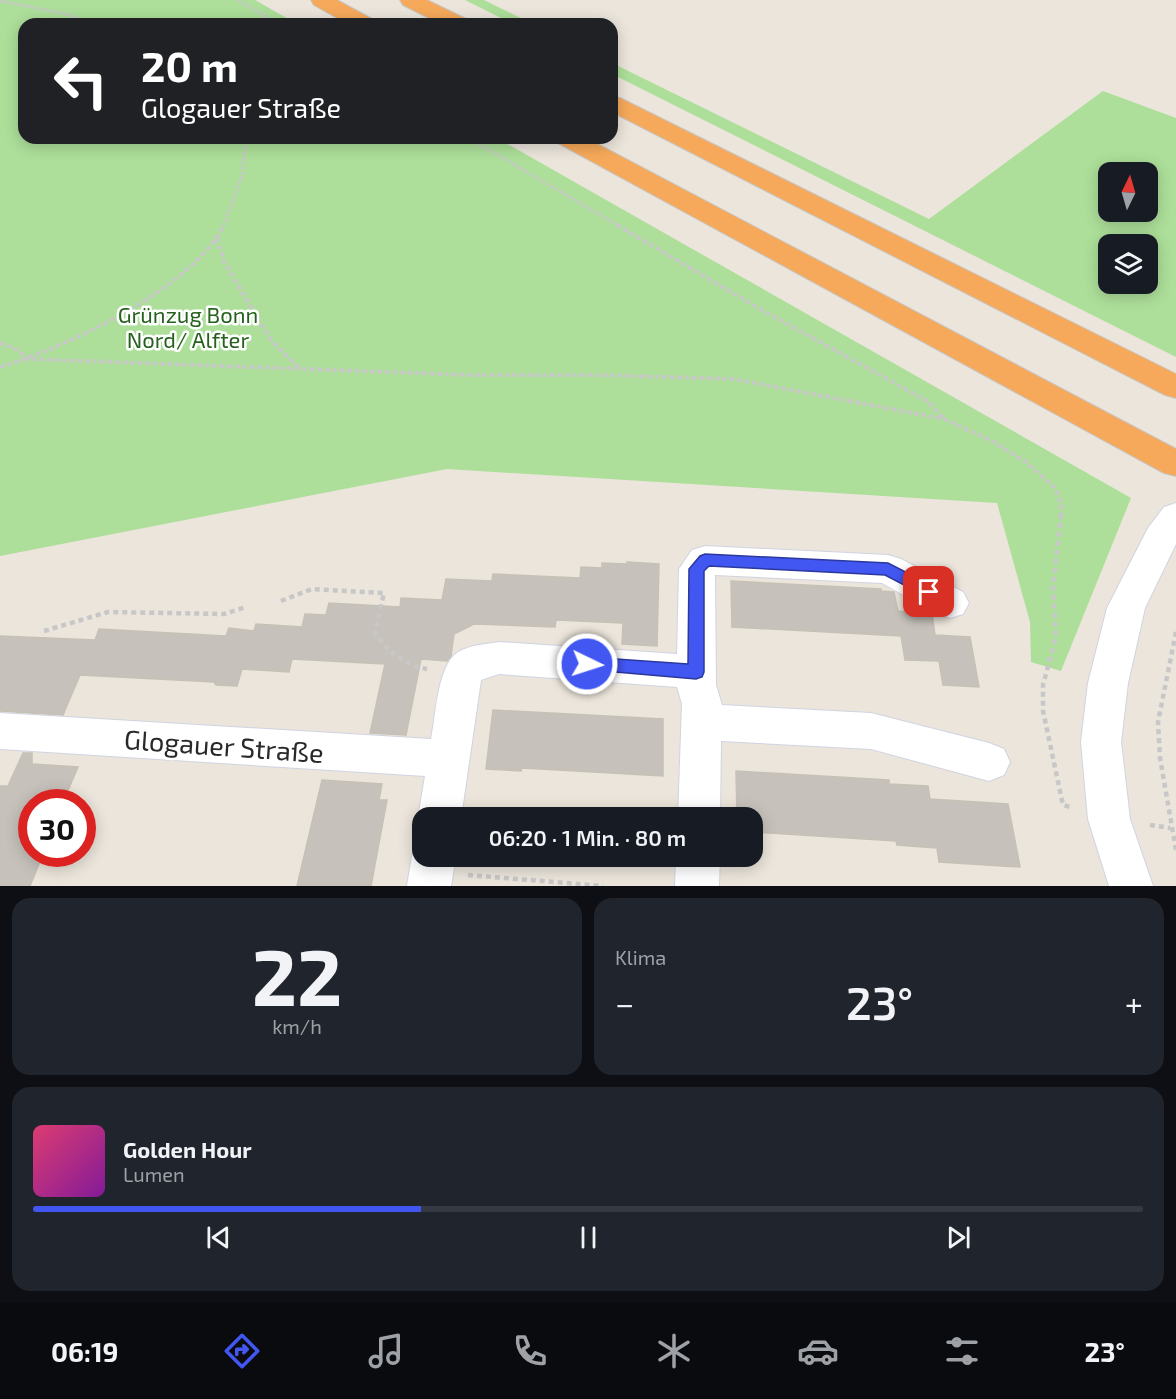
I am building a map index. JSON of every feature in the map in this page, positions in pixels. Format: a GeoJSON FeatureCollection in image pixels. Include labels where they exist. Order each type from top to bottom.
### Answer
{"type":"FeatureCollection","features":[{"type":"Feature","properties":{"kind":"highway"},"geometry":{"type":"LineString","coordinates":[[322,0],[354,18]]}},
{"type":"Feature","properties":{"kind":"highway"},"geometry":{"type":"LineString","coordinates":[[411,0],[446,18]]}},
{"type":"Feature","properties":{"kind":"highway"},"geometry":{"type":"LineString","coordinates":[[618,106],[1176,387]]}},
{"type":"Feature","properties":{"kind":"highway"},"geometry":{"type":"LineString","coordinates":[[578,144],[1176,464]]}},
{"type":"Feature","properties":{"kind":"street"},"geometry":{"type":"LineString","coordinates":[[1131,886],[1109,819],[1101,742],[1108,683],[1126,608],[1161,538],[1176,516]]}},
{"type":"Feature","properties":{"kind":"street"},"geometry":{"type":"LineString","coordinates":[[699,807],[702,704],[696,685],[697,569],[705,560],[888,569],[950,603]]}},
{"type":"Feature","properties":{"kind":"street"},"geometry":{"type":"LineString","coordinates":[[441,807],[464,672],[473,663],[500,658],[696,672]]}},
{"type":"Feature","properties":{"kind":"street"},"geometry":{"type":"LineString","coordinates":[[701,722],[871,731],[989,762]]}},
{"type":"Feature","properties":{"kind":"street","name":"Glogauer Straße"},"geometry":{"type":"LineString","coordinates":[[0,731],[448,759]]}},
{"type":"Feature","properties":{"kind":"street"},"geometry":{"type":"LineString","coordinates":[[697,886],[698,867]]}},
{"type":"Feature","properties":{"kind":"path"},"geometry":{"type":"LineString","coordinates":[[238,0],[269,18]]}},
{"type":"Feature","properties":{"kind":"path"},"geometry":{"type":"LineString","coordinates":[[0,2],[77,18]]}},
{"type":"Feature","properties":{"kind":"path"},"geometry":{"type":"LineString","coordinates":[[0,366],[28,359],[89,333],[135,306],[179,276],[217,238],[235,196],[244,162],[246,144]]}},
{"type":"Feature","properties":{"kind":"path"},"geometry":{"type":"LineString","coordinates":[[479,144],[750,303],[929,402],[944,419]]}},
{"type":"Feature","properties":{"kind":"path"},"geometry":{"type":"LineString","coordinates":[[217,238],[224,262],[271,340],[300,369]]}},
{"type":"Feature","properties":{"kind":"path"},"geometry":{"type":"LineString","coordinates":[[0,344],[18,350],[28,359],[300,369],[735,379],[901,408],[944,419],[992,441],[1026,462],[1056,489],[1061,504],[1053,588],[1056,637],[1043,685],[1043,711],[1064,805],[1109,819]]}},
{"type":"Feature","properties":{"kind":"path"},"geometry":{"type":"LineString","coordinates":[[281,602],[312,589],[384,593],[375,633],[392,655],[414,668],[464,672]]}},
{"type":"Feature","properties":{"kind":"path"},"geometry":{"type":"LineString","coordinates":[[44,631],[108,612],[224,614],[246,607]]}},
{"type":"Feature","properties":{"kind":"path"},"geometry":{"type":"LineString","coordinates":[[1176,632],[1158,722],[1160,758],[1176,850]]}},
{"type":"Feature","properties":{"kind":"path"},"geometry":{"type":"LineString","coordinates":[[431,872],[603,886]]}},
{"type":"Feature","properties":{"kind":"green space","name":"Grünzug Bonn Nord/ Alfter"},"geometry":{"type":"Polygon","coordinates":[[[0,0],[255,0],[286,18],[18,18],[18,144],[508,144],[1131,498],[1061,671],[1031,662],[1030,622],[997,503],[447,469],[0,556],[0,0]]]}},
{"type":"Feature","properties":{"kind":"green space"},"geometry":{"type":"Polygon","coordinates":[[[465,0],[484,0],[521,18],[501,18],[465,0]]]}},
{"type":"Feature","properties":{"kind":"green space"},"geometry":{"type":"Polygon","coordinates":[[[618,66],[929,219],[1103,91],[1176,118],[1176,357],[618,77],[618,66]]]}},
{"type":"Feature","properties":{"kind":"building"},"geometry":{"type":"Polygon","coordinates":[[[627,562],[659,564],[657,646],[622,644],[623,623],[556,620],[555,627],[474,624],[454,634],[451,656],[447,661],[421,659],[406,735],[370,733],[385,664],[292,659],[289,672],[242,669],[237,686],[216,685],[214,682],[80,675],[63,715],[0,711],[0,636],[95,640],[99,629],[226,636],[229,628],[254,631],[256,624],[302,627],[305,614],[326,615],[329,603],[400,607],[401,598],[442,600],[446,579],[492,581],[493,574],[580,578],[581,567],[602,568],[602,563],[627,564],[627,562]]]}},
{"type":"Feature","properties":{"kind":"building"},"geometry":{"type":"Polygon","coordinates":[[[731,581],[881,589],[881,591],[894,592],[898,611],[932,614],[935,635],[970,637],[979,687],[943,685],[939,661],[905,660],[901,636],[732,627],[731,581]]]}},
{"type":"Feature","properties":{"kind":"building"},"geometry":{"type":"Polygon","coordinates":[[[493,710],[663,719],[663,776],[522,768],[521,771],[486,769],[493,710]]]}},
{"type":"Feature","properties":{"kind":"building"},"geometry":{"type":"Polygon","coordinates":[[[23,753],[32,753],[32,764],[78,767],[69,789],[18,789],[18,867],[38,867],[30,886],[0,886],[0,786],[8,786],[23,753]]]}},
{"type":"Feature","properties":{"kind":"building"},"geometry":{"type":"Polygon","coordinates":[[[736,771],[889,780],[889,784],[928,786],[930,799],[1008,804],[1020,867],[939,862],[937,848],[897,845],[896,841],[763,833],[763,807],[737,807],[736,771]]]}},
{"type":"Feature","properties":{"kind":"building"},"geometry":{"type":"Polygon","coordinates":[[[322,780],[382,784],[379,800],[387,800],[371,886],[297,886],[322,780]]]}},
{"type":"Feature","properties":{"kind":"route"},"geometry":{"type":"LineString","coordinates":[[587,664],[696,672],[697,569],[705,560],[724,559],[888,569],[929,592]]}}]}
